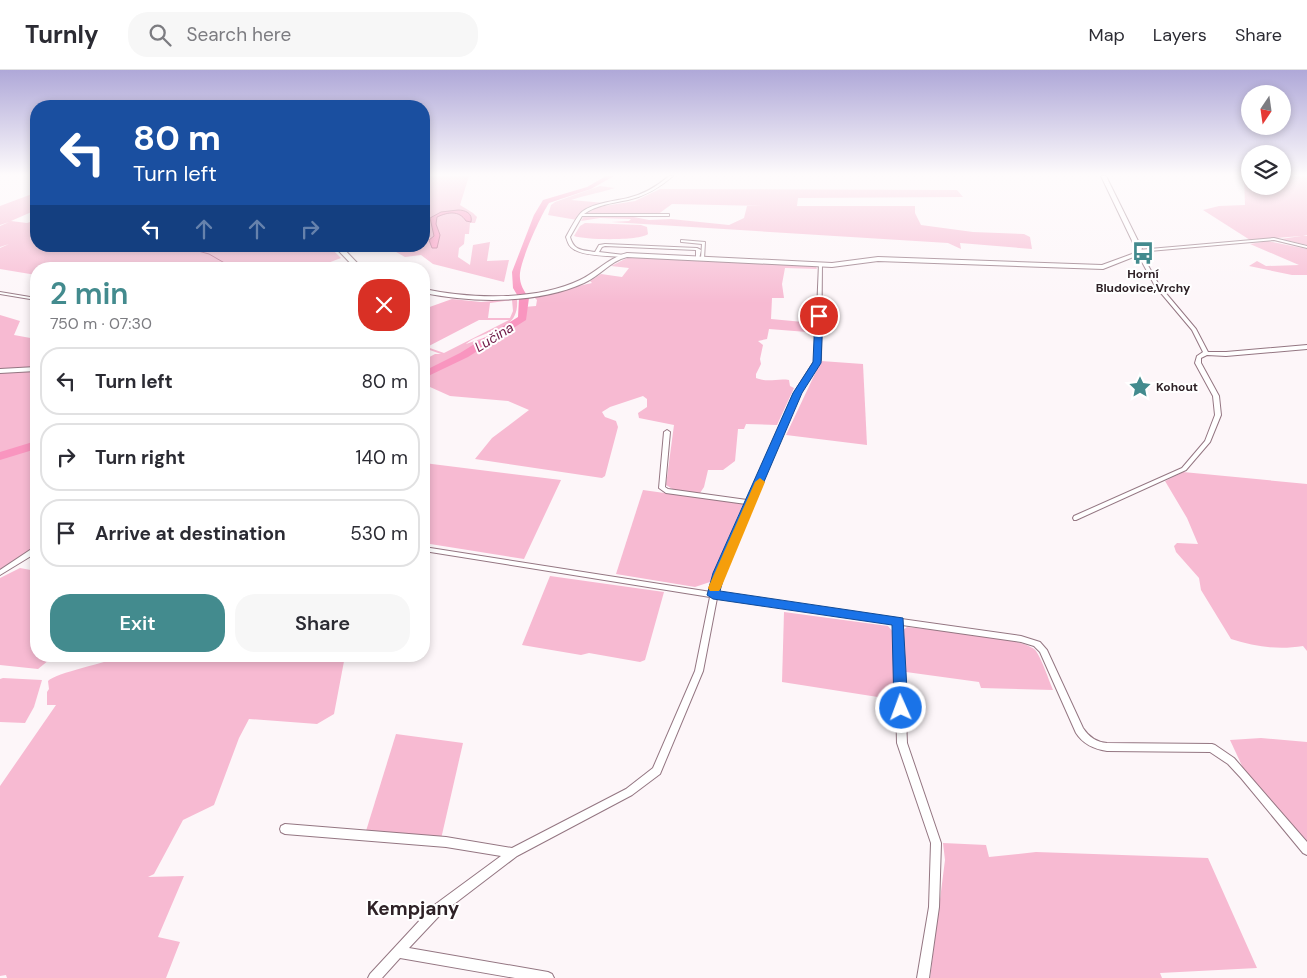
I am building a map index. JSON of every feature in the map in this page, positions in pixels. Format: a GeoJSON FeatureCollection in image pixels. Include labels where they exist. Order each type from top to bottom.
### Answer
{"type":"FeatureCollection","features":[{"type":"Feature","properties":{"kind":"street"},"geometry":{"type":"LineString","coordinates":[[579,218],[568,241],[575,249],[596,253],[623,256],[842,265],[878,259],[1094,268],[1109,266],[1137,252],[1274,239],[1307,247]]}},
{"type":"Feature","properties":{"kind":"street"},"geometry":{"type":"LineString","coordinates":[[1122,218],[1137,252],[1160,290],[1198,335],[1206,352]]}},
{"type":"Feature","properties":{"kind":"street"},"geometry":{"type":"LineString","coordinates":[[682,241],[704,243],[701,258]]}},
{"type":"Feature","properties":{"kind":"street"},"geometry":{"type":"LineString","coordinates":[[596,253],[600,246],[604,245],[697,249],[701,258]]}},
{"type":"Feature","properties":{"kind":"street"},"geometry":{"type":"LineString","coordinates":[[343,252],[353,262]]}},
{"type":"Feature","properties":{"kind":"street"},"geometry":{"type":"LineString","coordinates":[[430,292],[459,298],[500,296],[552,290],[585,280],[623,256]]}},
{"type":"Feature","properties":{"kind":"street"},"geometry":{"type":"LineString","coordinates":[[374,978],[437,910],[514,853],[629,792],[657,771],[699,671],[719,573],[752,503],[797,393],[818,360],[820,264]]}},
{"type":"Feature","properties":{"kind":"street"},"geometry":{"type":"LineString","coordinates":[[0,293],[30,297]]}},
{"type":"Feature","properties":{"kind":"street"},"geometry":{"type":"LineString","coordinates":[[1076,518],[1184,468],[1208,441],[1218,415],[1216,396],[1198,363],[1199,357],[1206,352],[1226,354],[1307,347]]}},
{"type":"Feature","properties":{"kind":"street"},"geometry":{"type":"LineString","coordinates":[[0,370],[30,369]]}},
{"type":"Feature","properties":{"kind":"street"},"geometry":{"type":"LineString","coordinates":[[667,432],[662,488],[666,491],[752,503]]}},
{"type":"Feature","properties":{"kind":"street"},"geometry":{"type":"LineString","coordinates":[[430,550],[713,595],[1022,639],[1037,644],[1048,660],[1079,730],[1086,739],[1100,746],[1108,747],[1212,748],[1231,761],[1307,850]]}},
{"type":"Feature","properties":{"kind":"street"},"geometry":{"type":"LineString","coordinates":[[0,573],[30,554]]}},
{"type":"Feature","properties":{"kind":"street"},"geometry":{"type":"LineString","coordinates":[[898,622],[902,743],[936,843],[934,907],[923,978]]}},
{"type":"Feature","properties":{"kind":"street"},"geometry":{"type":"LineString","coordinates":[[285,829],[446,842],[514,853]]}},
{"type":"Feature","properties":{"kind":"street"},"geometry":{"type":"LineString","coordinates":[[398,952],[548,978]]}},
{"type":"Feature","properties":{"kind":"shaded area"},"geometry":{"type":"Polygon","coordinates":[[[0,218],[17,218],[11,221],[30,222],[30,252],[335,252],[341,258],[330,262],[30,262],[30,274],[0,269],[0,248],[9,244],[0,247],[0,226],[9,222],[0,225],[0,218]]]}},
{"type":"Feature","properties":{"kind":"shaded area"},"geometry":{"type":"Polygon","coordinates":[[[430,218],[477,218],[475,223],[470,223],[469,234],[465,234],[464,244],[459,248],[458,257],[470,265],[473,245],[490,242],[487,261],[509,260],[504,282],[433,264],[421,255],[405,257],[396,252],[430,252],[430,218]]]}},
{"type":"Feature","properties":{"kind":"shaded area"},"geometry":{"type":"Polygon","coordinates":[[[430,218],[437,218],[436,224],[440,235],[437,248],[432,248],[430,243],[430,239],[434,236],[430,218]]]}},
{"type":"Feature","properties":{"kind":"shaded area"},"geometry":{"type":"Polygon","coordinates":[[[464,218],[471,218],[471,222],[464,218]]]}},
{"type":"Feature","properties":{"kind":"shaded area"},"geometry":{"type":"Polygon","coordinates":[[[583,218],[598,218],[581,221],[583,218]]]}},
{"type":"Feature","properties":{"kind":"shaded area"},"geometry":{"type":"Polygon","coordinates":[[[612,218],[671,219],[729,225],[743,218],[918,218],[921,225],[973,232],[1024,234],[1030,237],[1032,249],[960,243],[961,249],[948,243],[611,222],[629,221],[631,219],[612,218]]]}},
{"type":"Feature","properties":{"kind":"shaded area"},"geometry":{"type":"Polygon","coordinates":[[[1216,218],[1307,218],[1307,235],[1303,236],[1307,236],[1307,245],[1281,239],[1301,236],[1250,240],[1216,218]]]}},
{"type":"Feature","properties":{"kind":"shaded area"},"geometry":{"type":"Polygon","coordinates":[[[585,223],[641,225],[647,227],[648,234],[635,238],[612,239],[574,236],[580,226],[585,223]]]}},
{"type":"Feature","properties":{"kind":"shaded area"},"geometry":{"type":"Polygon","coordinates":[[[1268,241],[1307,249],[1307,275],[1292,275],[1249,266],[1257,261],[1266,266],[1299,265],[1250,244],[1268,241]]]}},
{"type":"Feature","properties":{"kind":"shaded area"},"geometry":{"type":"Polygon","coordinates":[[[629,257],[816,266],[817,269],[785,268],[782,284],[784,298],[772,298],[771,319],[814,323],[816,327],[807,332],[769,329],[767,339],[758,341],[763,345],[760,359],[761,364],[756,378],[789,380],[790,386],[794,388],[777,425],[746,424],[744,429],[738,429],[735,461],[723,470],[708,470],[704,487],[700,493],[674,490],[666,485],[674,425],[639,418],[638,413],[647,407],[647,399],[643,396],[610,407],[602,412],[605,417],[616,421],[618,427],[605,476],[602,478],[475,459],[492,438],[529,410],[508,401],[450,396],[430,387],[430,357],[441,354],[430,350],[430,348],[444,353],[509,320],[479,320],[430,345],[430,307],[452,299],[481,302],[517,299],[513,319],[500,329],[466,344],[486,337],[519,320],[524,307],[536,306],[537,300],[533,296],[592,283],[590,281],[601,274],[622,277],[629,268],[611,266],[629,257]],[[512,300],[490,303],[488,318],[510,318],[513,311],[512,300]]]}},
{"type":"Feature","properties":{"kind":"shaded area"},"geometry":{"type":"Polygon","coordinates":[[[0,315],[20,321],[14,335],[30,338],[30,550],[0,569],[0,315]]]}},
{"type":"Feature","properties":{"kind":"shaded area"},"geometry":{"type":"Polygon","coordinates":[[[821,361],[863,364],[867,445],[786,435],[821,361]]]}},
{"type":"Feature","properties":{"kind":"shaded area"},"geometry":{"type":"Polygon","coordinates":[[[430,464],[561,480],[524,559],[430,544],[430,464]]]}},
{"type":"Feature","properties":{"kind":"shaded area"},"geometry":{"type":"Polygon","coordinates":[[[1183,472],[1307,484],[1307,651],[1303,646],[1267,647],[1231,639],[1201,590],[1199,578],[1176,552],[1174,546],[1177,543],[1198,544],[1187,518],[1165,481],[1183,472]]]}},
{"type":"Feature","properties":{"kind":"shaded area"},"geometry":{"type":"Polygon","coordinates":[[[643,490],[743,504],[710,582],[695,587],[616,574],[643,490]]]}},
{"type":"Feature","properties":{"kind":"shaded area"},"geometry":{"type":"Polygon","coordinates":[[[20,568],[30,570],[30,662],[47,662],[38,669],[0,665],[0,578],[20,568]]]}},
{"type":"Feature","properties":{"kind":"shaded area"},"geometry":{"type":"Polygon","coordinates":[[[550,576],[664,592],[645,660],[640,662],[589,653],[581,655],[522,645],[550,576]]]}},
{"type":"Feature","properties":{"kind":"shaded area"},"geometry":{"type":"Polygon","coordinates":[[[784,612],[888,626],[894,633],[897,700],[782,682],[784,612]]]}},
{"type":"Feature","properties":{"kind":"shaded area"},"geometry":{"type":"Polygon","coordinates":[[[907,627],[996,638],[1028,646],[1039,655],[1053,690],[981,688],[979,682],[906,672],[903,630],[907,627]]]}},
{"type":"Feature","properties":{"kind":"shaded area"},"geometry":{"type":"Polygon","coordinates":[[[104,662],[344,662],[334,714],[317,724],[249,719],[239,738],[214,805],[183,820],[154,874],[148,877],[184,876],[158,937],[180,942],[166,978],[7,978],[6,975],[0,976],[0,786],[56,705],[47,705],[48,681],[61,675],[104,662]]]}},
{"type":"Feature","properties":{"kind":"shaded area"},"geometry":{"type":"Polygon","coordinates":[[[0,679],[42,680],[34,707],[25,723],[0,722],[0,679]]]}},
{"type":"Feature","properties":{"kind":"shaded area"},"geometry":{"type":"Polygon","coordinates":[[[396,734],[463,743],[441,839],[366,831],[396,734]]]}},
{"type":"Feature","properties":{"kind":"shaded area"},"geometry":{"type":"Polygon","coordinates":[[[1261,738],[1307,742],[1307,842],[1243,768],[1230,740],[1261,738]]]}},
{"type":"Feature","properties":{"kind":"shaded area"},"geometry":{"type":"Polygon","coordinates":[[[943,843],[986,845],[989,857],[1036,852],[1208,858],[1257,968],[1160,973],[1162,978],[930,978],[945,860],[943,843]]]}},
{"type":"Feature","properties":{"kind":"waterway","name":"Lučina"},"geometry":{"type":"LineString","coordinates":[[430,372],[464,355],[523,318],[524,298],[517,288],[516,272],[537,218]]}},
{"type":"Feature","properties":{"kind":"waterway"},"geometry":{"type":"LineString","coordinates":[[202,252],[223,262]]}},
{"type":"Feature","properties":{"kind":"waterway","name":"Lučina"},"geometry":{"type":"LineString","coordinates":[[0,456],[30,447]]}},
{"type":"Feature","properties":{"kind":"slow traffic"},"geometry":{"type":"LineString","coordinates":[[715,588],[719,573],[760,482]]}},
{"type":"Feature","properties":{"kind":"place","name":"Horní Bludovice,Vrchy"},"geometry":{"type":"Point","coordinates":[1143,253]}},
{"type":"Feature","properties":{"kind":"place","name":"Kohout"},"geometry":{"type":"Point","coordinates":[1140,387]}},
{"type":"Feature","properties":{"kind":"district","name":"Kempjany"},"geometry":{"type":"Point","coordinates":[413,908]}},
{"type":"Feature","properties":{"kind":"route"},"geometry":{"type":"LineString","coordinates":[[819,316],[819,355],[817,363],[805,378],[797,393],[752,503],[719,573],[713,595],[898,622],[901,708]]}}]}
